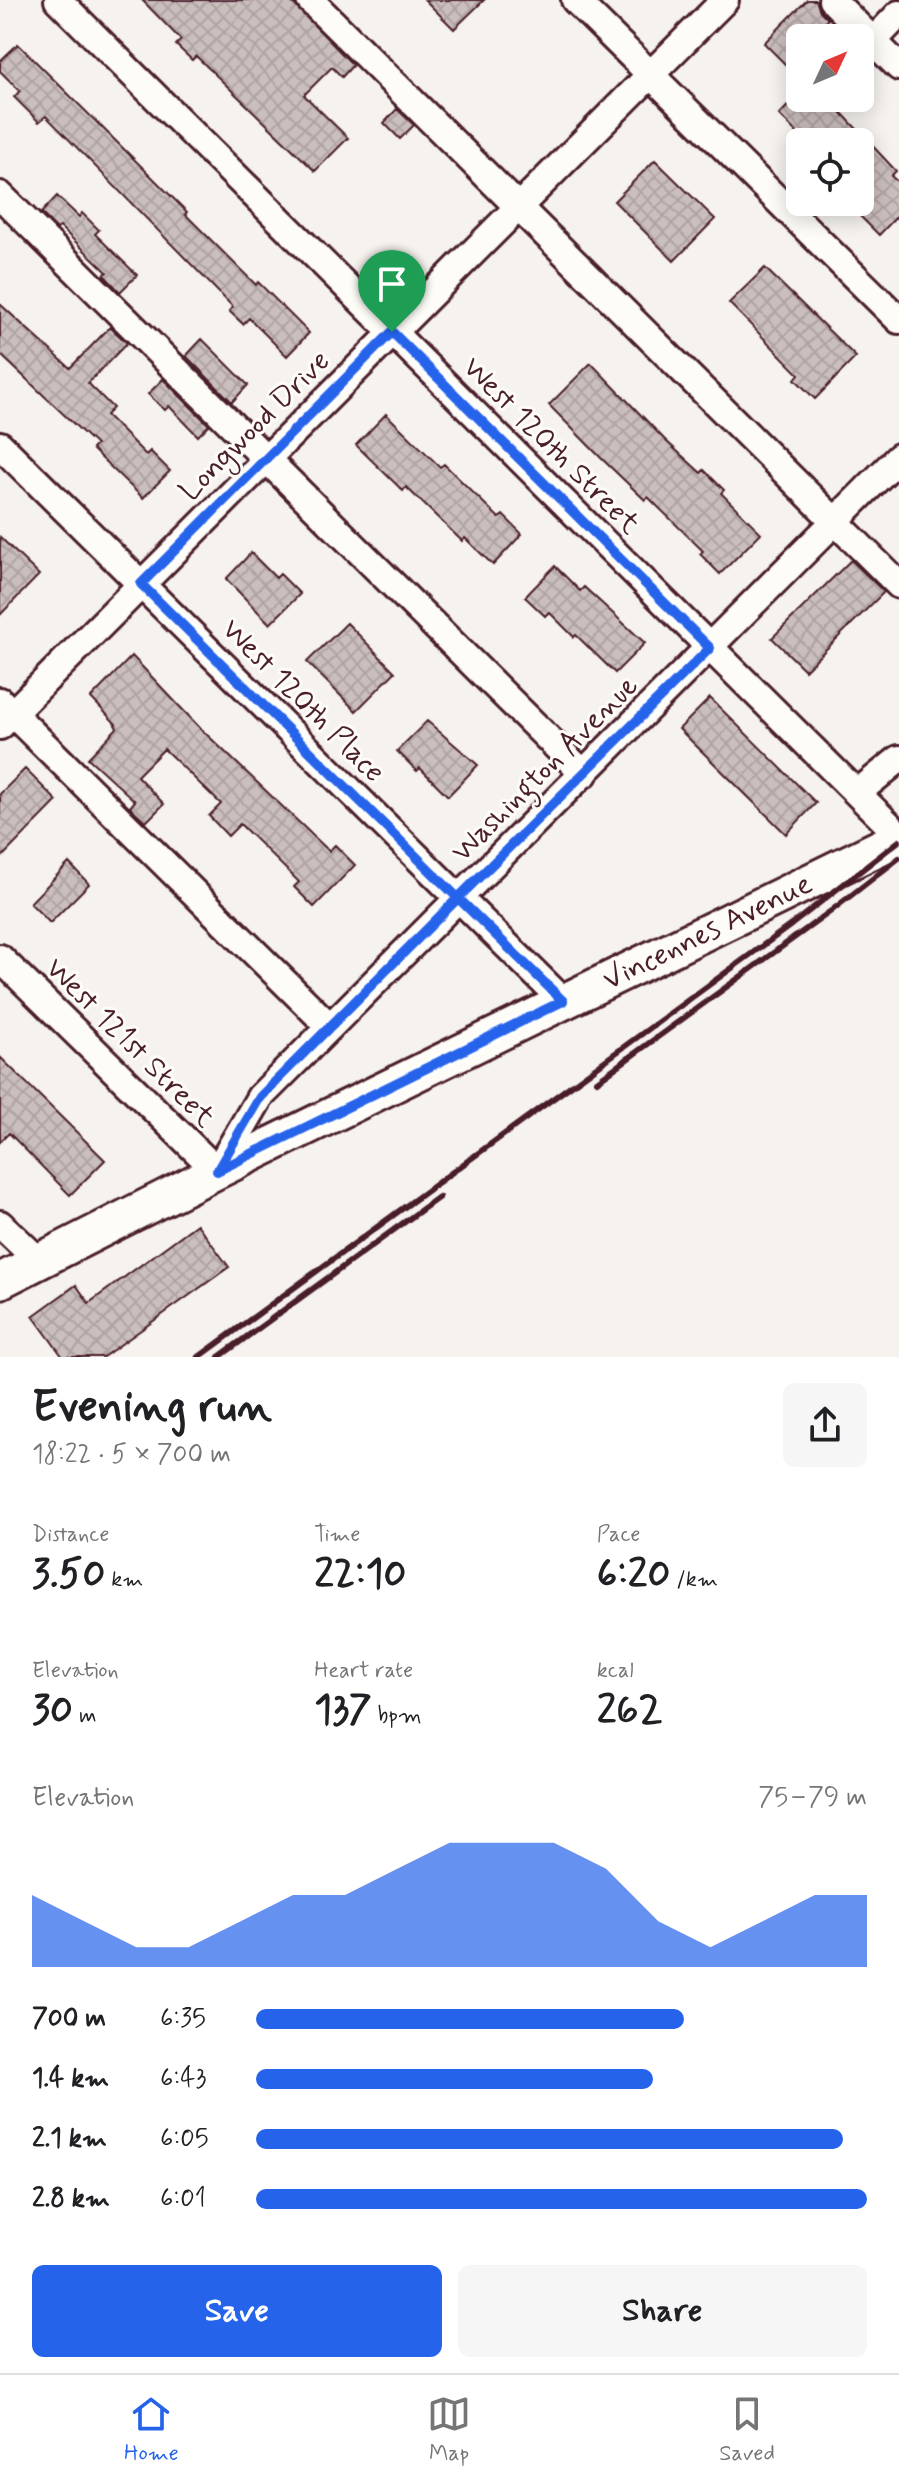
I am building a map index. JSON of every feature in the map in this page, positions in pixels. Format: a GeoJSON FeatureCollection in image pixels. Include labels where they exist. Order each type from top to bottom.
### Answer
{"type":"FeatureCollection","features":[{"type":"Feature","properties":{"kind":"main road","name":"Vincennes Avenue"},"geometry":{"type":"LineString","coordinates":[[0,1281],[899,836]]}},
{"type":"Feature","properties":{"kind":"street","name":"West 120th Street"},"geometry":{"type":"LineString","coordinates":[[58,0],[899,836]]}},
{"type":"Feature","properties":{"kind":"street"},"geometry":{"type":"LineString","coordinates":[[310,0],[899,585]]}},
{"type":"Feature","properties":{"kind":"street"},"geometry":{"type":"LineString","coordinates":[[575,0],[899,320]]}},
{"type":"Feature","properties":{"kind":"street","name":"Longwood Drive"},"geometry":{"type":"LineString","coordinates":[[4,714],[141,584],[725,0]]}},
{"type":"Feature","properties":{"kind":"street"},"geometry":{"type":"LineString","coordinates":[[832,0],[856,24]]}},
{"type":"Feature","properties":{"kind":"street"},"geometry":{"type":"LineString","coordinates":[[874,40],[899,14]]}},
{"type":"Feature","properties":{"kind":"street"},"geometry":{"type":"LineString","coordinates":[[874,42],[899,67]]}},
{"type":"Feature","properties":{"kind":"street"},"geometry":{"type":"LineString","coordinates":[[0,195],[584,774]]}},
{"type":"Feature","properties":{"kind":"street","name":"West 120th Place"},"geometry":{"type":"LineString","coordinates":[[0,445],[563,1001]]}},
{"type":"Feature","properties":{"kind":"street","name":"Washington Avenue"},"geometry":{"type":"LineString","coordinates":[[217,1171],[260,1097],[899,457]]}},
{"type":"Feature","properties":{"kind":"street"},"geometry":{"type":"LineString","coordinates":[[4,714],[330,1027]]}},
{"type":"Feature","properties":{"kind":"street"},"geometry":{"type":"LineString","coordinates":[[857,793],[899,759]]}},
{"type":"Feature","properties":{"kind":"street","name":"West 121st Street"},"geometry":{"type":"LineString","coordinates":[[0,958],[217,1171]]}},
{"type":"Feature","properties":{"kind":"street"},"geometry":{"type":"LineString","coordinates":[[0,1224],[40,1262]]}},
{"type":"Feature","properties":{"kind":"building"},"geometry":{"type":"Polygon","coordinates":[[[142,0],[290,0],[353,65],[342,77],[332,67],[304,95],[348,138],[315,171],[196,56],[192,60],[176,45],[181,40],[142,0]]]}},
{"type":"Feature","properties":{"kind":"building"},"geometry":{"type":"Polygon","coordinates":[[[425,0],[484,0],[454,29],[425,0]]]}},
{"type":"Feature","properties":{"kind":"building"},"geometry":{"type":"Polygon","coordinates":[[[807,0],[816,0],[820,11],[828,19],[823,24],[786,24],[786,65],[764,43],[807,0]]]}},
{"type":"Feature","properties":{"kind":"building"},"geometry":{"type":"Polygon","coordinates":[[[18,44],[256,285],[258,282],[309,333],[287,356],[249,318],[243,324],[229,311],[233,307],[46,116],[39,122],[14,97],[20,91],[0,71],[0,61],[18,44]]]}},
{"type":"Feature","properties":{"kind":"building"},"geometry":{"type":"Polygon","coordinates":[[[786,108],[786,112],[841,112],[856,128],[792,128],[779,115],[786,108]]]}},
{"type":"Feature","properties":{"kind":"building"},"geometry":{"type":"Polygon","coordinates":[[[397,109],[414,125],[400,139],[384,123],[397,109]]]}},
{"type":"Feature","properties":{"kind":"building"},"geometry":{"type":"Polygon","coordinates":[[[874,147],[896,171],[891,176],[899,183],[899,214],[879,235],[860,216],[874,216],[874,147]]]}},
{"type":"Feature","properties":{"kind":"building"},"geometry":{"type":"Polygon","coordinates":[[[655,160],[715,219],[674,261],[614,201],[655,160]]]}},
{"type":"Feature","properties":{"kind":"building"},"geometry":{"type":"Polygon","coordinates":[[[57,196],[79,217],[82,213],[99,230],[95,234],[137,275],[120,292],[104,275],[107,272],[41,213],[57,196]]]}},
{"type":"Feature","properties":{"kind":"building"},"geometry":{"type":"Polygon","coordinates":[[[765,268],[856,357],[815,399],[795,379],[799,374],[729,303],[765,268]]]}},
{"type":"Feature","properties":{"kind":"building"},"geometry":{"type":"Polygon","coordinates":[[[0,304],[70,368],[110,327],[127,343],[88,383],[113,408],[106,415],[146,455],[150,451],[170,471],[143,498],[92,449],[96,445],[0,354],[0,304]]]}},
{"type":"Feature","properties":{"kind":"building"},"geometry":{"type":"Polygon","coordinates":[[[202,339],[248,385],[232,402],[186,356],[202,339]]]}},
{"type":"Feature","properties":{"kind":"building"},"geometry":{"type":"Polygon","coordinates":[[[591,363],[665,440],[724,490],[721,493],[761,533],[720,574],[700,554],[703,551],[648,497],[645,500],[549,405],[591,363]]]}},
{"type":"Feature","properties":{"kind":"building"},"geometry":{"type":"Polygon","coordinates":[[[163,379],[209,425],[198,436],[169,406],[165,410],[148,394],[163,379]]]}},
{"type":"Feature","properties":{"kind":"building"},"geometry":{"type":"Polygon","coordinates":[[[386,414],[440,467],[444,464],[499,518],[503,515],[522,534],[493,565],[465,538],[462,541],[406,487],[403,491],[356,445],[386,414]]]}},
{"type":"Feature","properties":{"kind":"building"},"geometry":{"type":"Polygon","coordinates":[[[0,537],[39,575],[0,615],[0,537]]]}},
{"type":"Feature","properties":{"kind":"building"},"geometry":{"type":"Polygon","coordinates":[[[251,553],[276,578],[280,574],[300,594],[270,624],[226,579],[251,553]]]}},
{"type":"Feature","properties":{"kind":"building"},"geometry":{"type":"Polygon","coordinates":[[[851,560],[884,592],[805,670],[772,638],[851,560]]]}},
{"type":"Feature","properties":{"kind":"building"},"geometry":{"type":"Polygon","coordinates":[[[555,566],[580,591],[584,587],[645,643],[615,673],[549,612],[545,616],[525,597],[555,566]]]}},
{"type":"Feature","properties":{"kind":"building"},"geometry":{"type":"Polygon","coordinates":[[[347,623],[395,672],[356,711],[307,662],[347,623]]]}},
{"type":"Feature","properties":{"kind":"building"},"geometry":{"type":"Polygon","coordinates":[[[132,656],[200,728],[329,851],[335,845],[355,865],[314,907],[294,887],[299,882],[240,824],[228,836],[209,816],[221,804],[164,749],[137,776],[164,804],[146,822],[130,807],[135,801],[88,758],[117,728],[91,698],[132,656]]]}},
{"type":"Feature","properties":{"kind":"building"},"geometry":{"type":"Polygon","coordinates":[[[710,698],[816,803],[786,834],[679,729],[710,698]]]}},
{"type":"Feature","properties":{"kind":"building"},"geometry":{"type":"Polygon","coordinates":[[[427,721],[478,765],[448,796],[420,768],[417,771],[397,751],[427,721]]]}},
{"type":"Feature","properties":{"kind":"building"},"geometry":{"type":"Polygon","coordinates":[[[25,769],[57,801],[0,859],[0,794],[25,769]]]}},
{"type":"Feature","properties":{"kind":"building"},"geometry":{"type":"Polygon","coordinates":[[[69,863],[89,884],[50,923],[30,903],[69,863]]]}},
{"type":"Feature","properties":{"kind":"building"},"geometry":{"type":"Polygon","coordinates":[[[0,1057],[105,1160],[70,1195],[9,1133],[0,1142],[0,1057]]]}},
{"type":"Feature","properties":{"kind":"building"},"geometry":{"type":"Polygon","coordinates":[[[197,1224],[229,1267],[103,1357],[63,1357],[33,1316],[76,1285],[89,1303],[197,1224]]]}},
{"type":"Feature","properties":{"kind":"railway"},"geometry":{"type":"LineString","coordinates":[[199,1357],[791,925],[899,841]]}},
{"type":"Feature","properties":{"kind":"railway"},"geometry":{"type":"LineString","coordinates":[[597,1081],[899,858]]}},
{"type":"Feature","properties":{"kind":"railway"},"geometry":{"type":"LineString","coordinates":[[219,1357],[439,1197]]}},
{"type":"Feature","properties":{"kind":"route"},"geometry":{"type":"LineString","coordinates":[[392,332],[141,584],[458,898],[260,1097],[217,1171],[563,1001],[458,898],[710,648],[392,332]]}}]}
